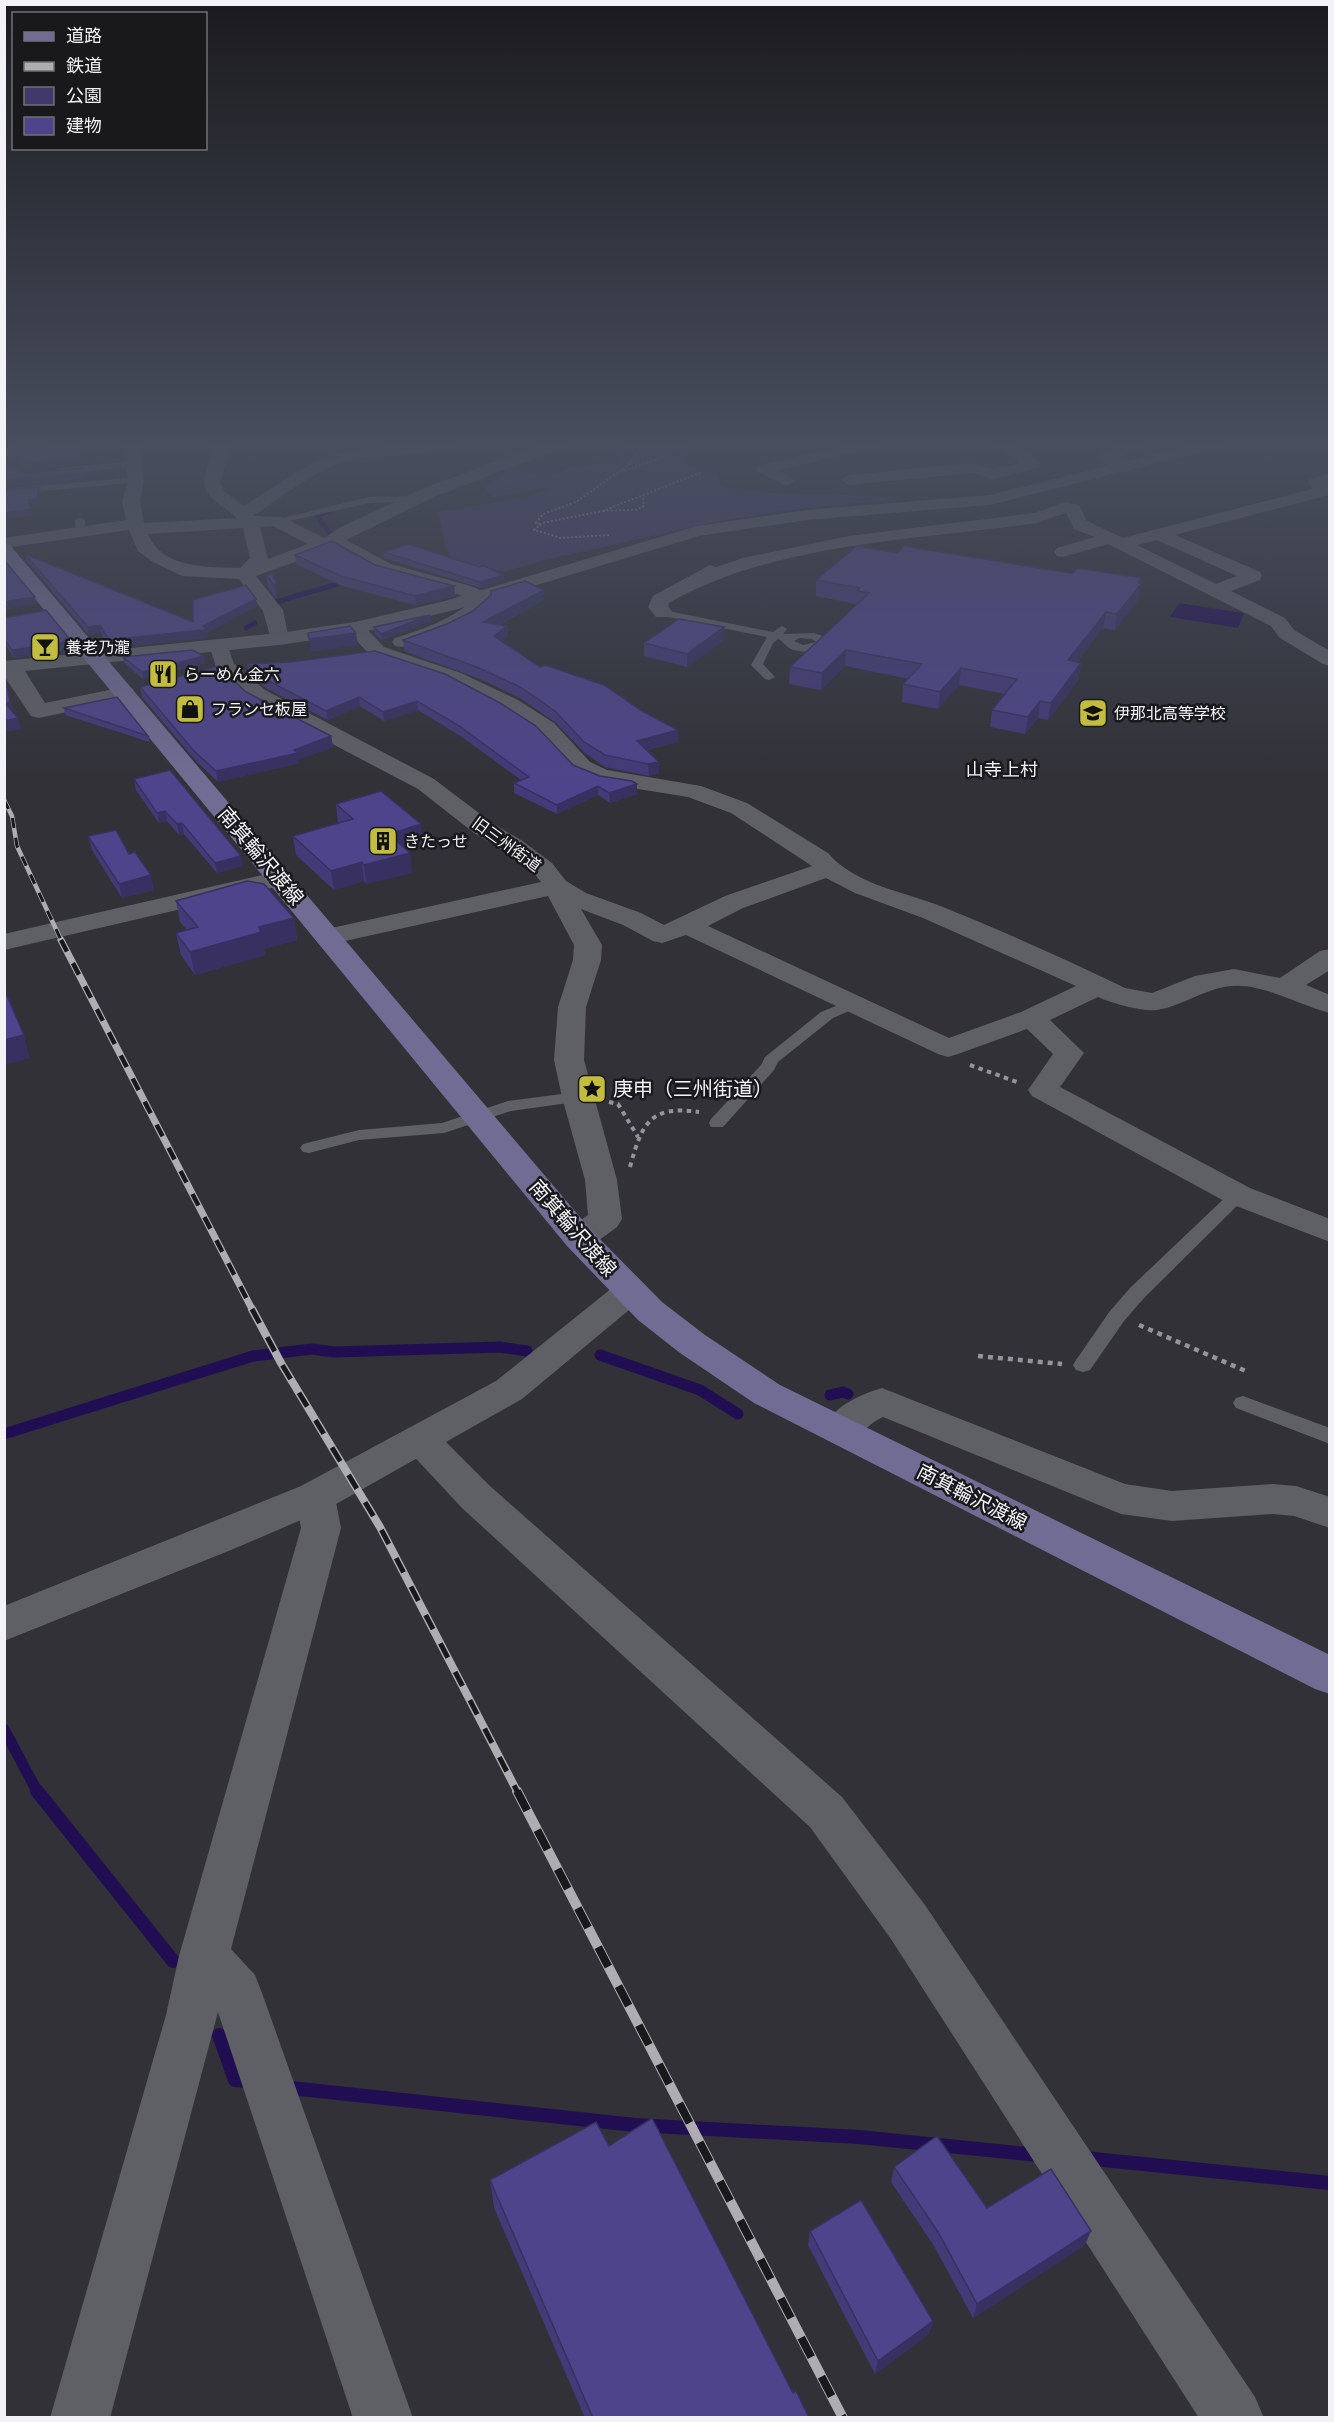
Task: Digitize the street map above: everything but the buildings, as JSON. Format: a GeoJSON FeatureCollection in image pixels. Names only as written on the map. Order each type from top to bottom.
{"type":"FeatureCollection","features":[{"type":"Feature","properties":{"kind":"main road","name":"南箕輪沢渡線"},"geometry":{"type":"LineString","coordinates":[[10,556],[95,657],[136,690],[327,937],[480,1116],[579,1238],[629,1292],[699,1348],[767,1394],[1329,1676]]}},
{"type":"Feature","properties":{"kind":"street"},"geometry":{"type":"LineString","coordinates":[[156,556],[189,572],[245,574],[293,556]]}},
{"type":"Feature","properties":{"kind":"street"},"geometry":{"type":"LineString","coordinates":[[245,574],[259,560],[258,556]]}},
{"type":"Feature","properties":{"kind":"street"},"geometry":{"type":"LineString","coordinates":[[360,556],[389,568],[467,591],[478,597],[480,604],[473,611],[419,637],[365,653]]}},
{"type":"Feature","properties":{"kind":"street"},"geometry":{"type":"LineString","coordinates":[[215,661],[279,639],[355,628],[420,614],[614,556]]}},
{"type":"Feature","properties":{"kind":"street"},"geometry":{"type":"LineString","coordinates":[[663,613],[658,607],[660,600],[739,556]]}},
{"type":"Feature","properties":{"kind":"street"},"geometry":{"type":"LineString","coordinates":[[691,582],[743,564],[776,556]]}},
{"type":"Feature","properties":{"kind":"street"},"geometry":{"type":"LineString","coordinates":[[1145,556],[1278,622],[1287,634],[1329,660]]}},
{"type":"Feature","properties":{"kind":"street"},"geometry":{"type":"LineString","coordinates":[[1207,556],[1253,576],[1214,591]]}},
{"type":"Feature","properties":{"kind":"street"},"geometry":{"type":"LineString","coordinates":[[245,574],[273,610],[279,639]]}},
{"type":"Feature","properties":{"kind":"street"},"geometry":{"type":"LineString","coordinates":[[28,614],[55,609]]}},
{"type":"Feature","properties":{"kind":"street"},"geometry":{"type":"LineString","coordinates":[[355,628],[365,653]]}},
{"type":"Feature","properties":{"kind":"street"},"geometry":{"type":"LineString","coordinates":[[365,653],[454,677],[510,705],[546,728],[582,767],[601,776],[693,791],[739,808],[819,858],[828,869],[864,888],[932,912],[1059,967],[1096,987],[1117,995],[1154,1002],[1205,982],[1234,977],[1285,987],[1329,1005]]}},
{"type":"Feature","properties":{"kind":"street"},"geometry":{"type":"LineString","coordinates":[[136,690],[39,711],[9,667],[95,657],[215,661],[255,665]]}},
{"type":"Feature","properties":{"kind":"street","name":"旧三州街道"},"geometry":{"type":"LineString","coordinates":[[215,661],[257,695],[426,784],[483,828],[512,845],[543,868],[557,886],[572,919],[588,945],[587,960],[572,1007],[569,1060],[577,1097],[601,1180],[605,1219],[579,1238]]}},
{"type":"Feature","properties":{"kind":"street"},"geometry":{"type":"LineString","coordinates":[[327,937],[557,886],[577,899],[632,919],[662,935],[687,927],[734,902],[828,869]]}},
{"type":"Feature","properties":{"kind":"street"},"geometry":{"type":"LineString","coordinates":[[4,942],[280,879]]}},
{"type":"Feature","properties":{"kind":"street"},"geometry":{"type":"LineString","coordinates":[[687,927],[953,1054],[1096,987]]}},
{"type":"Feature","properties":{"kind":"street"},"geometry":{"type":"LineString","coordinates":[[1285,987],[1329,957]]}},
{"type":"Feature","properties":{"kind":"street"},"geometry":{"type":"LineString","coordinates":[[1031,1018],[1069,1053],[1043,1090],[1238,1195],[1329,1231]]}},
{"type":"Feature","properties":{"kind":"street"},"geometry":{"type":"LineString","coordinates":[[4,1624],[217,1539],[315,1497],[509,1390],[629,1292]]}},
{"type":"Feature","properties":{"kind":"street"},"geometry":{"type":"LineString","coordinates":[[840,1430],[856,1413],[882,1402],[1121,1499],[1172,1506],[1273,1499],[1296,1501],[1329,1513]]}},
{"type":"Feature","properties":{"kind":"street"},"geometry":{"type":"LineString","coordinates":[[420,1439],[476,1497],[826,1812],[908,1922],[1234,2418]]}},
{"type":"Feature","properties":{"kind":"street"},"geometry":{"type":"LineString","coordinates":[[80,2418],[192,2014],[204,1956],[321,1528],[315,1497]]}},
{"type":"Feature","properties":{"kind":"street"},"geometry":{"type":"LineString","coordinates":[[204,1956],[237,1993],[383,2418]]}},
{"type":"Feature","properties":{"kind":"lane"},"geometry":{"type":"LineString","coordinates":[[663,613],[789,638]]}},
{"type":"Feature","properties":{"kind":"lane"},"geometry":{"type":"LineString","coordinates":[[769,677],[757,665],[761,654],[774,635],[786,626]]}},
{"type":"Feature","properties":{"kind":"lane"},"geometry":{"type":"LineString","coordinates":[[717,1123],[768,1067],[771,1060],[827,1015],[851,1005]]}},
{"type":"Feature","properties":{"kind":"lane"},"geometry":{"type":"LineString","coordinates":[[309,1148],[359,1135],[444,1128],[508,1106],[577,1097]]}},
{"type":"Feature","properties":{"kind":"lane"},"geometry":{"type":"LineString","coordinates":[[1083,1365],[1117,1316],[1137,1293],[1238,1195]]}},
{"type":"Feature","properties":{"kind":"lane"},"geometry":{"type":"LineString","coordinates":[[1243,1403],[1329,1436]]}},
{"type":"Feature","properties":{"kind":"path"},"geometry":{"type":"LineString","coordinates":[[953,1054],[1043,1090]]}},
{"type":"Feature","properties":{"kind":"path"},"geometry":{"type":"LineString","coordinates":[[618,1104],[638,1137]]}},
{"type":"Feature","properties":{"kind":"path"},"geometry":{"type":"LineString","coordinates":[[629,1168],[638,1137],[653,1117],[670,1110],[699,1112],[717,1123]]}},
{"type":"Feature","properties":{"kind":"path"},"geometry":{"type":"LineString","coordinates":[[1117,1316],[1248,1372]]}},
{"type":"Feature","properties":{"kind":"path"},"geometry":{"type":"LineString","coordinates":[[978,1356],[1083,1365]]}},
{"type":"Feature","properties":{"kind":"green space"},"geometry":{"type":"Polygon","coordinates":[[[450,556],[562,556],[507,571],[455,572],[450,556]]]}},
{"type":"Feature","properties":{"kind":"shaded area"},"geometry":{"type":"Polygon","coordinates":[[[1179,603],[1244,613],[1238,628],[1170,617],[1179,603]]]}},
{"type":"Feature","properties":{"kind":"waterway"},"geometry":{"type":"LineString","coordinates":[[276,602],[348,581]]}},
{"type":"Feature","properties":{"kind":"waterway"},"geometry":{"type":"LineString","coordinates":[[246,628],[255,623]]}},
{"type":"Feature","properties":{"kind":"waterway"},"geometry":{"type":"LineString","coordinates":[[4,1434],[253,1356],[312,1349],[334,1352],[500,1347],[527,1351]]}},
{"type":"Feature","properties":{"kind":"waterway"},"geometry":{"type":"LineString","coordinates":[[600,1355],[700,1390],[738,1414]]}},
{"type":"Feature","properties":{"kind":"waterway"},"geometry":{"type":"LineString","coordinates":[[830,1395],[843,1392],[848,1394]]}},
{"type":"Feature","properties":{"kind":"waterway"},"geometry":{"type":"LineString","coordinates":[[4,1729],[38,1793]]}},
{"type":"Feature","properties":{"kind":"waterway"},"geometry":{"type":"LineString","coordinates":[[37,1791],[173,1961]]}},
{"type":"Feature","properties":{"kind":"waterway"},"geometry":{"type":"LineString","coordinates":[[219,2035],[235,2080],[248,2081]]}},
{"type":"Feature","properties":{"kind":"waterway"},"geometry":{"type":"LineString","coordinates":[[291,2088],[635,2125],[859,2137],[1038,2155]]}},
{"type":"Feature","properties":{"kind":"waterway"},"geometry":{"type":"LineString","coordinates":[[1084,2158],[1330,2183]]}},
{"type":"Feature","properties":{"kind":"railway"},"geometry":{"type":"LineString","coordinates":[[4,800],[12,816],[17,846],[62,941]]}},
{"type":"Feature","properties":{"kind":"railway"},"geometry":{"type":"LineString","coordinates":[[62,941],[253,1311]]}},
{"type":"Feature","properties":{"kind":"railway"},"geometry":{"type":"LineString","coordinates":[[252,1309],[281,1363],[380,1527],[518,1793]]}},
{"type":"Feature","properties":{"kind":"railway"},"geometry":{"type":"LineString","coordinates":[[517,1791],[843,2418]]}},
{"type":"Feature","properties":{"kind":"place","name":"養老乃瀧"},"geometry":{"type":"Point","coordinates":[45,647]}},
{"type":"Feature","properties":{"kind":"place","name":"らーめん金六"},"geometry":{"type":"Point","coordinates":[163,674]}},
{"type":"Feature","properties":{"kind":"place","name":"フランセ板屋"},"geometry":{"type":"Point","coordinates":[190,709]}},
{"type":"Feature","properties":{"kind":"place","name":"伊那北高等学校"},"geometry":{"type":"Point","coordinates":[1093,713]}},
{"type":"Feature","properties":{"kind":"place","name":"きたっせ"},"geometry":{"type":"Point","coordinates":[383,841]}},
{"type":"Feature","properties":{"kind":"place","name":"庚申（三州街道）"},"geometry":{"type":"Point","coordinates":[592,1089]}},
{"type":"Feature","properties":{"kind":"district","name":"山寺上村"},"geometry":{"type":"Point","coordinates":[1002,770]}}]}
